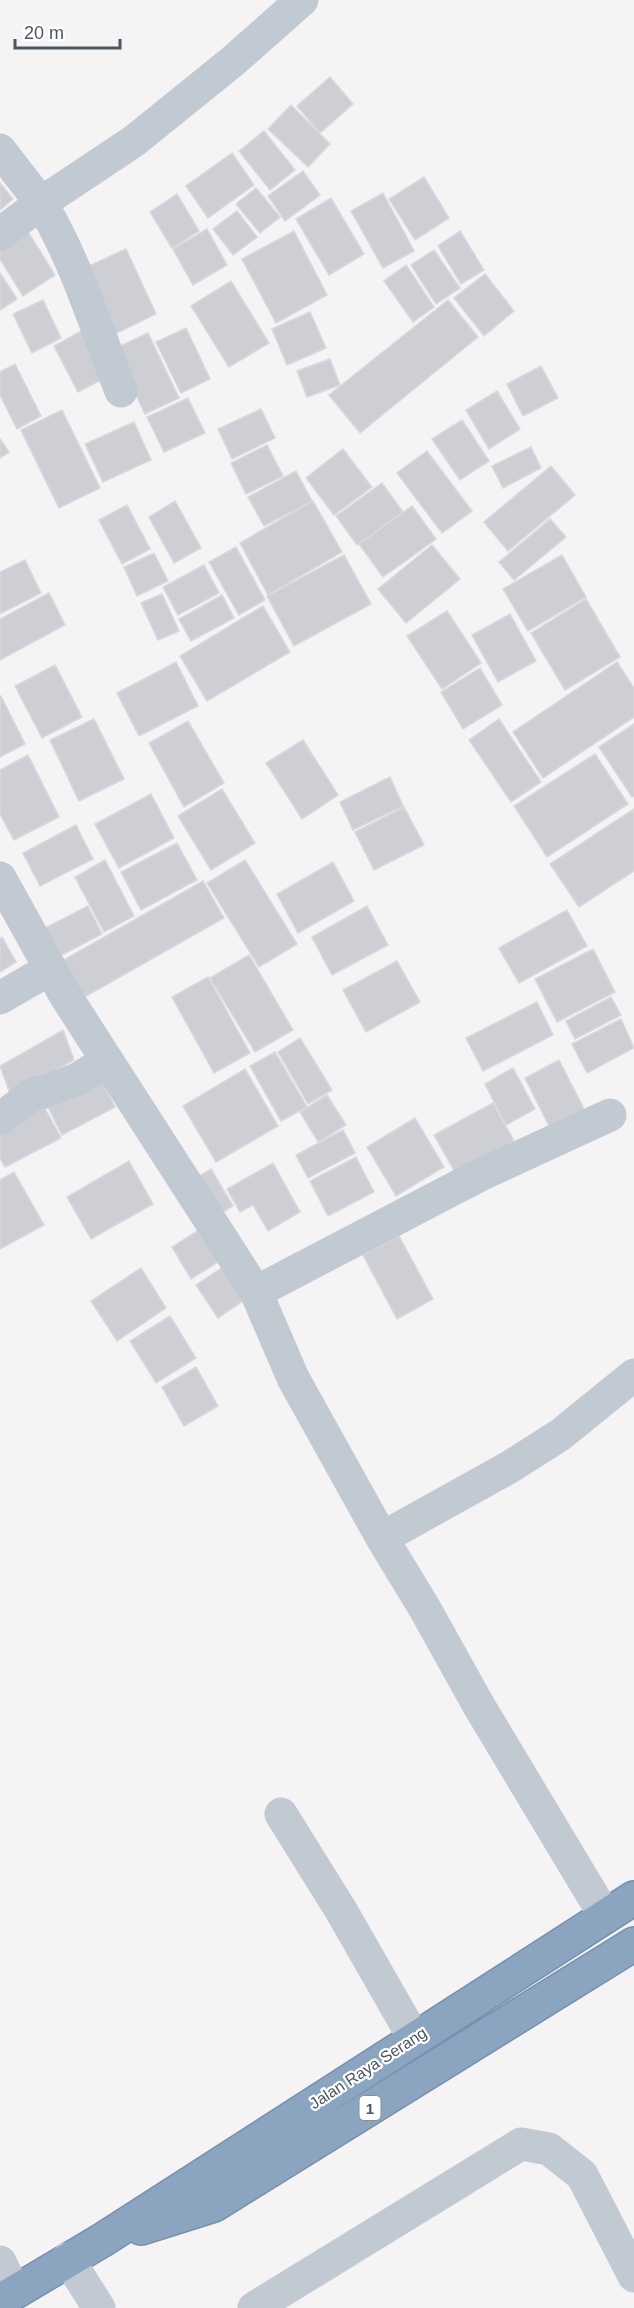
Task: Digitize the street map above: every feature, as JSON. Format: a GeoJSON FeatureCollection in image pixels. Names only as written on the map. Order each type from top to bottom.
{"type":"FeatureCollection","features":[{"type":"Feature","properties":{"kind":"highway","name":"Jalan Raya Serang"},"geometry":{"type":"LineString","coordinates":[[7,2296],[104,2239],[634,1898]]}},
{"type":"Feature","properties":{"kind":"highway","name":"Jalan Raya Serang"},"geometry":{"type":"LineString","coordinates":[[104,2239],[214,2205],[634,1944]]}},
{"type":"Feature","properties":{"kind":"street"},"geometry":{"type":"LineString","coordinates":[[0,234],[134,141],[233,61],[302,0]]}},
{"type":"Feature","properties":{"kind":"street"},"geometry":{"type":"LineString","coordinates":[[0,150],[42,203],[54,224],[121,391]]}},
{"type":"Feature","properties":{"kind":"street"},"geometry":{"type":"LineString","coordinates":[[0,878],[50,969],[106,1061],[256,1292],[293,1378],[382,1538],[479,1706],[605,1916]]}},
{"type":"Feature","properties":{"kind":"street"},"geometry":{"type":"LineString","coordinates":[[0,998],[50,969]]}},
{"type":"Feature","properties":{"kind":"street"},"geometry":{"type":"LineString","coordinates":[[0,1119],[34,1094],[41,1094],[78,1078],[106,1061]]}},
{"type":"Feature","properties":{"kind":"street"},"geometry":{"type":"LineString","coordinates":[[256,1292],[480,1175],[610,1115]]}},
{"type":"Feature","properties":{"kind":"street"},"geometry":{"type":"LineString","coordinates":[[382,1538],[508,1468],[560,1435],[634,1375]]}},
{"type":"Feature","properties":{"kind":"street"},"geometry":{"type":"LineString","coordinates":[[281,1814],[342,1912],[414,2038]]}},
{"type":"Feature","properties":{"kind":"street"},"geometry":{"type":"LineString","coordinates":[[254,2308],[520,2144],[549,2149],[582,2175],[634,2276]]}},
{"type":"Feature","properties":{"kind":"street"},"geometry":{"type":"LineString","coordinates":[[68,2259],[99,2308]]}},
{"type":"Feature","properties":{"kind":"street"},"geometry":{"type":"LineString","coordinates":[[0,2262],[7,2296]]}},
{"type":"Feature","properties":{"kind":"building"},"geometry":{"type":"Polygon","coordinates":[[[330,77],[353,104],[320,133],[297,106],[330,77]]]}},
{"type":"Feature","properties":{"kind":"building"},"geometry":{"type":"Polygon","coordinates":[[[291,105],[330,144],[308,167],[268,129],[291,105]]]}},
{"type":"Feature","properties":{"kind":"building"},"geometry":{"type":"Polygon","coordinates":[[[264,131],[295,170],[270,190],[239,151],[264,131]]]}},
{"type":"Feature","properties":{"kind":"building"},"geometry":{"type":"Polygon","coordinates":[[[232,153],[254,185],[208,218],[186,186],[232,153]]]}},
{"type":"Feature","properties":{"kind":"building"},"geometry":{"type":"Polygon","coordinates":[[[303,171],[320,195],[285,221],[268,196],[303,171]]]}},
{"type":"Feature","properties":{"kind":"building"},"geometry":{"type":"Polygon","coordinates":[[[424,177],[449,218],[415,240],[389,199],[424,177]]]}},
{"type":"Feature","properties":{"kind":"building"},"geometry":{"type":"Polygon","coordinates":[[[0,183],[13,199],[0,210],[0,183]]]}},
{"type":"Feature","properties":{"kind":"building"},"geometry":{"type":"Polygon","coordinates":[[[256,188],[280,217],[260,233],[236,204],[256,188]]]}},
{"type":"Feature","properties":{"kind":"building"},"geometry":{"type":"Polygon","coordinates":[[[383,193],[414,251],[383,268],[351,211],[383,193]]]}},
{"type":"Feature","properties":{"kind":"building"},"geometry":{"type":"Polygon","coordinates":[[[177,194],[199,231],[172,248],[150,212],[177,194]]]}},
{"type":"Feature","properties":{"kind":"building"},"geometry":{"type":"Polygon","coordinates":[[[331,198],[364,254],[329,275],[296,219],[331,198]]]}},
{"type":"Feature","properties":{"kind":"building"},"geometry":{"type":"Polygon","coordinates":[[[237,211],[257,237],[233,255],[213,229],[237,211]]]}},
{"type":"Feature","properties":{"kind":"building"},"geometry":{"type":"Polygon","coordinates":[[[25,227],[55,275],[23,296],[0,259],[0,243],[25,227]]]}},
{"type":"Feature","properties":{"kind":"building"},"geometry":{"type":"Polygon","coordinates":[[[207,229],[227,265],[193,285],[173,249],[207,229]]]}},
{"type":"Feature","properties":{"kind":"building"},"geometry":{"type":"Polygon","coordinates":[[[294,231],[327,295],[276,323],[242,259],[294,231]]]}},
{"type":"Feature","properties":{"kind":"building"},"geometry":{"type":"Polygon","coordinates":[[[460,231],[484,270],[461,284],[438,246],[460,231]]]}},
{"type":"Feature","properties":{"kind":"building"},"geometry":{"type":"Polygon","coordinates":[[[126,249],[156,314],[111,336],[80,270],[126,249]]]}},
{"type":"Feature","properties":{"kind":"building"},"geometry":{"type":"Polygon","coordinates":[[[434,250],[460,288],[436,304],[411,265],[434,250]]]}},
{"type":"Feature","properties":{"kind":"building"},"geometry":{"type":"Polygon","coordinates":[[[406,265],[434,307],[413,322],[384,281],[406,265]]]}},
{"type":"Feature","properties":{"kind":"building"},"geometry":{"type":"Polygon","coordinates":[[[0,273],[17,299],[0,310],[0,273]]]}},
{"type":"Feature","properties":{"kind":"building"},"geometry":{"type":"Polygon","coordinates":[[[485,274],[514,311],[484,336],[454,298],[485,274]]]}},
{"type":"Feature","properties":{"kind":"building"},"geometry":{"type":"Polygon","coordinates":[[[231,281],[269,343],[229,367],[191,306],[231,281]]]}},
{"type":"Feature","properties":{"kind":"building"},"geometry":{"type":"Polygon","coordinates":[[[43,300],[61,338],[32,353],[13,314],[43,300]]]}},
{"type":"Feature","properties":{"kind":"building"},"geometry":{"type":"Polygon","coordinates":[[[448,300],[478,337],[360,433],[329,395],[448,300]]]}},
{"type":"Feature","properties":{"kind":"building"},"geometry":{"type":"Polygon","coordinates":[[[310,312],[326,348],[287,365],[272,329],[310,312]]]}},
{"type":"Feature","properties":{"kind":"building"},"geometry":{"type":"Polygon","coordinates":[[[186,328],[210,379],[181,393],[156,342],[186,328]]]}},
{"type":"Feature","properties":{"kind":"building"},"geometry":{"type":"Polygon","coordinates":[[[85,329],[109,376],[78,392],[54,346],[85,329]]]}},
{"type":"Feature","properties":{"kind":"building"},"geometry":{"type":"Polygon","coordinates":[[[148,333],[179,398],[145,414],[114,349],[148,333]]]}},
{"type":"Feature","properties":{"kind":"building"},"geometry":{"type":"Polygon","coordinates":[[[330,359],[340,385],[307,397],[297,371],[330,359]]]}},
{"type":"Feature","properties":{"kind":"building"},"geometry":{"type":"Polygon","coordinates":[[[15,364],[41,416],[17,429],[0,395],[0,372],[15,364]]]}},
{"type":"Feature","properties":{"kind":"building"},"geometry":{"type":"Polygon","coordinates":[[[541,366],[558,398],[523,416],[507,384],[541,366]]]}},
{"type":"Feature","properties":{"kind":"building"},"geometry":{"type":"Polygon","coordinates":[[[497,391],[520,429],[489,449],[466,410],[497,391]]]}},
{"type":"Feature","properties":{"kind":"building"},"geometry":{"type":"Polygon","coordinates":[[[188,398],[205,433],[164,452],[147,417],[188,398]]]}},
{"type":"Feature","properties":{"kind":"building"},"geometry":{"type":"Polygon","coordinates":[[[261,409],[275,438],[232,459],[218,429],[261,409]]]}},
{"type":"Feature","properties":{"kind":"building"},"geometry":{"type":"Polygon","coordinates":[[[62,410],[100,488],[59,508],[21,430],[62,410]]]}},
{"type":"Feature","properties":{"kind":"building"},"geometry":{"type":"Polygon","coordinates":[[[462,420],[489,461],[460,480],[432,439],[462,420]]]}},
{"type":"Feature","properties":{"kind":"building"},"geometry":{"type":"Polygon","coordinates":[[[134,422],[151,460],[103,482],[85,444],[134,422]]]}},
{"type":"Feature","properties":{"kind":"building"},"geometry":{"type":"Polygon","coordinates":[[[0,439],[9,452],[0,458],[0,439]]]}},
{"type":"Feature","properties":{"kind":"building"},"geometry":{"type":"Polygon","coordinates":[[[267,445],[283,476],[246,494],[231,463],[267,445]]]}},
{"type":"Feature","properties":{"kind":"building"},"geometry":{"type":"Polygon","coordinates":[[[531,447],[541,468],[503,488],[492,466],[531,447]]]}},
{"type":"Feature","properties":{"kind":"building"},"geometry":{"type":"Polygon","coordinates":[[[343,449],[372,487],[334,515],[306,478],[343,449]]]}},
{"type":"Feature","properties":{"kind":"building"},"geometry":{"type":"Polygon","coordinates":[[[427,451],[472,511],[442,533],[397,473],[427,451]]]}},
{"type":"Feature","properties":{"kind":"building"},"geometry":{"type":"Polygon","coordinates":[[[551,466],[575,495],[508,551],[484,522],[551,466]]]}},
{"type":"Feature","properties":{"kind":"building"},"geometry":{"type":"Polygon","coordinates":[[[296,471],[312,501],[264,526],[248,497],[296,471]]]}},
{"type":"Feature","properties":{"kind":"building"},"geometry":{"type":"Polygon","coordinates":[[[382,483],[403,512],[357,545],[336,516],[382,483]]]}},
{"type":"Feature","properties":{"kind":"building"},"geometry":{"type":"Polygon","coordinates":[[[175,501],[201,548],[174,563],[149,517],[175,501]]]}},
{"type":"Feature","properties":{"kind":"building"},"geometry":{"type":"Polygon","coordinates":[[[313,501],[342,552],[268,595],[240,543],[313,501]]]}},
{"type":"Feature","properties":{"kind":"building"},"geometry":{"type":"Polygon","coordinates":[[[127,505],[150,549],[122,564],[99,520],[127,505]]]}},
{"type":"Feature","properties":{"kind":"building"},"geometry":{"type":"Polygon","coordinates":[[[412,506],[436,539],[383,577],[359,544],[412,506]]]}},
{"type":"Feature","properties":{"kind":"building"},"geometry":{"type":"Polygon","coordinates":[[[550,519],[566,537],[514,580],[499,562],[550,519]]]}},
{"type":"Feature","properties":{"kind":"building"},"geometry":{"type":"Polygon","coordinates":[[[432,545],[460,579],[406,623],[378,589],[432,545]]]}},
{"type":"Feature","properties":{"kind":"building"},"geometry":{"type":"Polygon","coordinates":[[[236,547],[265,600],[239,615],[209,562],[236,547]]]}},
{"type":"Feature","properties":{"kind":"building"},"geometry":{"type":"Polygon","coordinates":[[[154,553],[168,581],[137,596],[124,567],[154,553]]]}},
{"type":"Feature","properties":{"kind":"building"},"geometry":{"type":"Polygon","coordinates":[[[344,555],[371,604],[294,646],[267,596],[344,555]]]}},
{"type":"Feature","properties":{"kind":"building"},"geometry":{"type":"Polygon","coordinates":[[[562,555],[586,597],[528,631],[503,589],[562,555]]]}},
{"type":"Feature","properties":{"kind":"building"},"geometry":{"type":"Polygon","coordinates":[[[25,560],[41,593],[0,614],[0,572],[25,560]]]}},
{"type":"Feature","properties":{"kind":"building"},"geometry":{"type":"Polygon","coordinates":[[[204,565],[219,593],[178,615],[163,587],[204,565]]]}},
{"type":"Feature","properties":{"kind":"building"},"geometry":{"type":"Polygon","coordinates":[[[49,593],[65,625],[0,660],[0,619],[49,593]]]}},
{"type":"Feature","properties":{"kind":"building"},"geometry":{"type":"Polygon","coordinates":[[[162,594],[179,631],[158,640],[141,603],[162,594]]]}},
{"type":"Feature","properties":{"kind":"building"},"geometry":{"type":"Polygon","coordinates":[[[222,595],[234,618],[191,641],[179,619],[222,595]]]}},
{"type":"Feature","properties":{"kind":"building"},"geometry":{"type":"Polygon","coordinates":[[[586,599],[620,657],[565,690],[531,633],[586,599]]]}},
{"type":"Feature","properties":{"kind":"building"},"geometry":{"type":"Polygon","coordinates":[[[263,606],[290,652],[207,701],[180,656],[263,606]]]}},
{"type":"Feature","properties":{"kind":"building"},"geometry":{"type":"Polygon","coordinates":[[[447,611],[481,663],[442,689],[407,636],[447,611]]]}},
{"type":"Feature","properties":{"kind":"building"},"geometry":{"type":"Polygon","coordinates":[[[510,614],[536,661],[498,682],[472,635],[510,614]]]}},
{"type":"Feature","properties":{"kind":"building"},"geometry":{"type":"Polygon","coordinates":[[[176,662],[198,706],[139,736],[117,693],[176,662]]]}},
{"type":"Feature","properties":{"kind":"building"},"geometry":{"type":"Polygon","coordinates":[[[617,662],[634,688],[634,717],[543,778],[513,732],[617,662]]]}},
{"type":"Feature","properties":{"kind":"building"},"geometry":{"type":"Polygon","coordinates":[[[55,665],[82,717],[42,738],[15,686],[55,665]]]}},
{"type":"Feature","properties":{"kind":"building"},"geometry":{"type":"Polygon","coordinates":[[[480,668],[502,705],[463,729],[441,692],[480,668]]]}},
{"type":"Feature","properties":{"kind":"building"},"geometry":{"type":"Polygon","coordinates":[[[0,697],[25,744],[0,757],[0,697]]]}},
{"type":"Feature","properties":{"kind":"building"},"geometry":{"type":"Polygon","coordinates":[[[94,719],[124,779],[79,801],[50,740],[94,719]]]}},
{"type":"Feature","properties":{"kind":"building"},"geometry":{"type":"Polygon","coordinates":[[[499,719],[541,782],[511,802],[469,740],[499,719]]]}},
{"type":"Feature","properties":{"kind":"building"},"geometry":{"type":"Polygon","coordinates":[[[188,721],[224,783],[184,807],[149,743],[188,721]]]}},
{"type":"Feature","properties":{"kind":"building"},"geometry":{"type":"Polygon","coordinates":[[[634,724],[634,796],[632,797],[599,747],[634,724]]]}},
{"type":"Feature","properties":{"kind":"building"},"geometry":{"type":"Polygon","coordinates":[[[303,740],[338,795],[302,819],[266,763],[303,740]]]}},
{"type":"Feature","properties":{"kind":"building"},"geometry":{"type":"Polygon","coordinates":[[[595,754],[628,804],[547,857],[514,806],[595,754]]]}},
{"type":"Feature","properties":{"kind":"building"},"geometry":{"type":"Polygon","coordinates":[[[28,755],[59,817],[14,840],[0,814],[0,770],[28,755]]]}},
{"type":"Feature","properties":{"kind":"building"},"geometry":{"type":"Polygon","coordinates":[[[390,777],[403,806],[353,830],[340,802],[390,777]]]}},
{"type":"Feature","properties":{"kind":"building"},"geometry":{"type":"Polygon","coordinates":[[[222,789],[255,843],[211,870],[178,816],[222,789]]]}},
{"type":"Feature","properties":{"kind":"building"},"geometry":{"type":"Polygon","coordinates":[[[151,794],[174,838],[119,868],[95,824],[151,794]]]}},
{"type":"Feature","properties":{"kind":"building"},"geometry":{"type":"Polygon","coordinates":[[[404,807],[424,845],[374,870],[355,832],[404,807]]]}},
{"type":"Feature","properties":{"kind":"building"},"geometry":{"type":"Polygon","coordinates":[[[634,809],[634,871],[579,907],[550,864],[634,809]]]}},
{"type":"Feature","properties":{"kind":"building"},"geometry":{"type":"Polygon","coordinates":[[[76,825],[93,859],[40,886],[23,853],[76,825]]]}},
{"type":"Feature","properties":{"kind":"building"},"geometry":{"type":"Polygon","coordinates":[[[177,843],[197,880],[141,910],[121,872],[177,843]]]}},
{"type":"Feature","properties":{"kind":"building"},"geometry":{"type":"Polygon","coordinates":[[[105,860],[134,916],[104,932],[75,877],[105,860]]]}},
{"type":"Feature","properties":{"kind":"building"},"geometry":{"type":"Polygon","coordinates":[[[245,860],[297,944],[259,967],[207,883],[245,860]]]}},
{"type":"Feature","properties":{"kind":"building"},"geometry":{"type":"Polygon","coordinates":[[[333,862],[354,901],[298,933],[277,894],[333,862]]]}},
{"type":"Feature","properties":{"kind":"building"},"geometry":{"type":"Polygon","coordinates":[[[203,881],[224,918],[81,999],[60,962],[203,881]]]}},
{"type":"Feature","properties":{"kind":"building"},"geometry":{"type":"Polygon","coordinates":[[[88,906],[102,934],[60,956],[45,928],[88,906]]]}},
{"type":"Feature","properties":{"kind":"building"},"geometry":{"type":"Polygon","coordinates":[[[367,906],[388,945],[332,975],[312,937],[367,906]]]}},
{"type":"Feature","properties":{"kind":"building"},"geometry":{"type":"Polygon","coordinates":[[[567,910],[587,946],[519,983],[499,948],[567,910]]]}},
{"type":"Feature","properties":{"kind":"building"},"geometry":{"type":"Polygon","coordinates":[[[2,937],[16,962],[0,972],[0,939],[2,937]]]}},
{"type":"Feature","properties":{"kind":"building"},"geometry":{"type":"Polygon","coordinates":[[[593,949],[615,992],[557,1022],[535,979],[593,949]]]}},
{"type":"Feature","properties":{"kind":"building"},"geometry":{"type":"Polygon","coordinates":[[[249,955],[293,1030],[255,1052],[210,978],[249,955]]]}},
{"type":"Feature","properties":{"kind":"building"},"geometry":{"type":"Polygon","coordinates":[[[397,961],[420,1002],[366,1032],[343,990],[397,961]]]}},
{"type":"Feature","properties":{"kind":"building"},"geometry":{"type":"Polygon","coordinates":[[[208,977],[250,1053],[214,1073],[172,997],[208,977]]]}},
{"type":"Feature","properties":{"kind":"building"},"geometry":{"type":"Polygon","coordinates":[[[611,997],[621,1015],[575,1039],[566,1021],[611,997]]]}},
{"type":"Feature","properties":{"kind":"building"},"geometry":{"type":"Polygon","coordinates":[[[537,1002],[553,1035],[483,1071],[466,1038],[537,1002]]]}},
{"type":"Feature","properties":{"kind":"building"},"geometry":{"type":"Polygon","coordinates":[[[621,1019],[634,1048],[587,1073],[572,1044],[621,1019]]]}},
{"type":"Feature","properties":{"kind":"building"},"geometry":{"type":"Polygon","coordinates":[[[63,1030],[74,1060],[11,1096],[0,1066],[63,1030]]]}},
{"type":"Feature","properties":{"kind":"building"},"geometry":{"type":"Polygon","coordinates":[[[300,1038],[332,1090],[308,1104],[278,1052],[300,1038]]]}},
{"type":"Feature","properties":{"kind":"building"},"geometry":{"type":"Polygon","coordinates":[[[275,1052],[307,1107],[281,1121],[250,1066],[275,1052]]]}},
{"type":"Feature","properties":{"kind":"building"},"geometry":{"type":"Polygon","coordinates":[[[559,1060],[586,1113],[551,1130],[525,1078],[559,1060]]]}},
{"type":"Feature","properties":{"kind":"building"},"geometry":{"type":"Polygon","coordinates":[[[513,1068],[535,1109],[506,1125],[485,1084],[513,1068]]]}},
{"type":"Feature","properties":{"kind":"building"},"geometry":{"type":"Polygon","coordinates":[[[245,1069],[278,1126],[216,1162],[183,1106],[245,1069]]]}},
{"type":"Feature","properties":{"kind":"building"},"geometry":{"type":"Polygon","coordinates":[[[98,1074],[115,1107],[62,1135],[45,1101],[98,1074]]]}},
{"type":"Feature","properties":{"kind":"building"},"geometry":{"type":"Polygon","coordinates":[[[327,1095],[346,1125],[318,1142],[300,1112],[327,1095]]]}},
{"type":"Feature","properties":{"kind":"building"},"geometry":{"type":"Polygon","coordinates":[[[42,1103],[61,1138],[5,1167],[0,1158],[0,1125],[42,1103]]]}},
{"type":"Feature","properties":{"kind":"building"},"geometry":{"type":"Polygon","coordinates":[[[493,1103],[514,1141],[456,1174],[434,1135],[493,1103]]]}},
{"type":"Feature","properties":{"kind":"building"},"geometry":{"type":"Polygon","coordinates":[[[415,1118],[444,1167],[396,1196],[367,1147],[415,1118]]]}},
{"type":"Feature","properties":{"kind":"building"},"geometry":{"type":"Polygon","coordinates":[[[343,1130],[355,1153],[308,1178],[296,1155],[343,1130]]]}},
{"type":"Feature","properties":{"kind":"building"},"geometry":{"type":"Polygon","coordinates":[[[356,1157],[374,1192],[328,1216],[310,1181],[356,1157]]]}},
{"type":"Feature","properties":{"kind":"building"},"geometry":{"type":"Polygon","coordinates":[[[129,1161],[153,1204],[91,1239],[67,1197],[129,1161]]]}},
{"type":"Feature","properties":{"kind":"building"},"geometry":{"type":"Polygon","coordinates":[[[273,1163],[300,1212],[268,1231],[253,1205],[240,1212],[227,1189],[273,1163]]]}},
{"type":"Feature","properties":{"kind":"building"},"geometry":{"type":"Polygon","coordinates":[[[211,1169],[233,1206],[213,1218],[191,1181],[211,1169]]]}},
{"type":"Feature","properties":{"kind":"building"},"geometry":{"type":"Polygon","coordinates":[[[14,1172],[44,1225],[0,1249],[0,1180],[14,1172]]]}},
{"type":"Feature","properties":{"kind":"building"},"geometry":{"type":"Polygon","coordinates":[[[199,1230],[218,1262],[191,1279],[172,1247],[199,1230]]]}},
{"type":"Feature","properties":{"kind":"building"},"geometry":{"type":"Polygon","coordinates":[[[399,1236],[433,1299],[397,1319],[363,1255],[399,1236]]]}},
{"type":"Feature","properties":{"kind":"building"},"geometry":{"type":"Polygon","coordinates":[[[223,1267],[244,1300],[218,1318],[196,1285],[223,1267]]]}},
{"type":"Feature","properties":{"kind":"building"},"geometry":{"type":"Polygon","coordinates":[[[141,1268],[166,1308],[117,1341],[91,1301],[141,1268]]]}},
{"type":"Feature","properties":{"kind":"building"},"geometry":{"type":"Polygon","coordinates":[[[170,1316],[196,1358],[156,1383],[130,1341],[170,1316]]]}},
{"type":"Feature","properties":{"kind":"building"},"geometry":{"type":"Polygon","coordinates":[[[196,1367],[218,1406],[184,1426],[162,1387],[196,1367]]]}}]}
